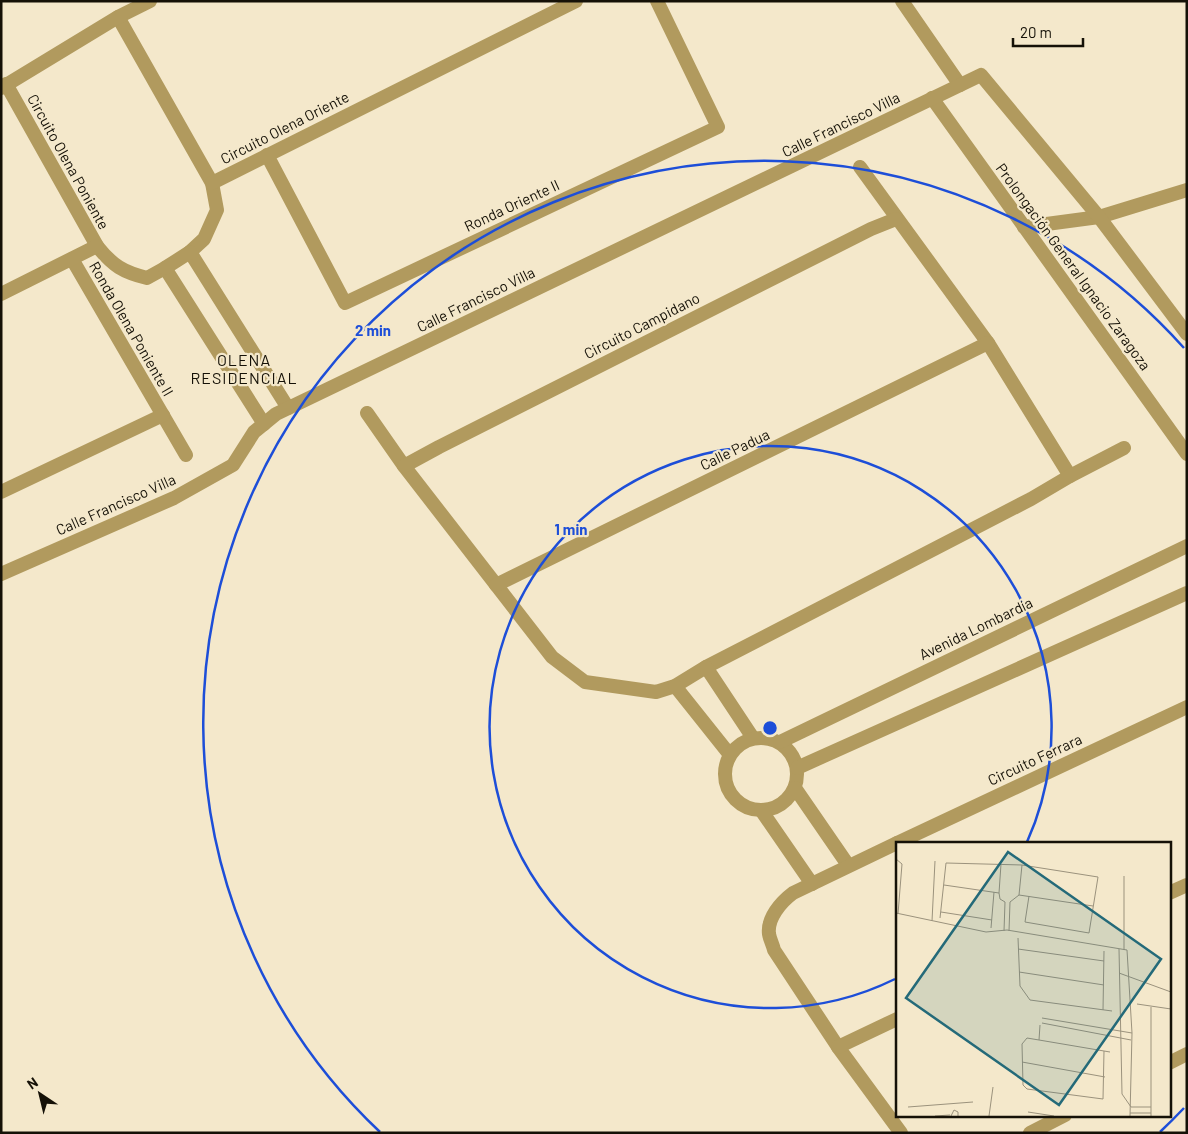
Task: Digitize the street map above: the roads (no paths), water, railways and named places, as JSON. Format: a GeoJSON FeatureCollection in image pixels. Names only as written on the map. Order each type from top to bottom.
{"type":"FeatureCollection","features":[{"type":"Feature","properties":{"kind":"street"},"geometry":{"type":"LineString","coordinates":[[4,86],[118,17],[150,1]]}},
{"type":"Feature","properties":{"kind":"street","name":"Circuito Olena Oriente"},"geometry":{"type":"LineString","coordinates":[[118,17],[212,183],[576,1]]}},
{"type":"Feature","properties":{"kind":"street","name":"Ronda Oriente II"},"geometry":{"type":"LineString","coordinates":[[267,155],[345,303],[718,127],[657,1]]}},
{"type":"Feature","properties":{"kind":"street"},"geometry":{"type":"LineString","coordinates":[[902,1],[960,85]]}},
{"type":"Feature","properties":{"kind":"street","name":"Calle Francisco Villa"},"geometry":{"type":"LineString","coordinates":[[1,574],[174,498],[233,465],[254,432],[276,414],[981,75],[1099,217]]}},
{"type":"Feature","properties":{"kind":"street","name":"Circuito Olena Poniente"},"geometry":{"type":"LineString","coordinates":[[1,294],[96,246],[4,86]]}},
{"type":"Feature","properties":{"kind":"street","name":"Prolongación General Ignacio Zaragoza"},"geometry":{"type":"LineString","coordinates":[[932,98],[1187,454]]}},
{"type":"Feature","properties":{"kind":"street"},"geometry":{"type":"LineString","coordinates":[[860,168],[988,344],[1070,476]]}},
{"type":"Feature","properties":{"kind":"street"},"geometry":{"type":"LineString","coordinates":[[96,246],[106,258],[125,272],[147,278],[190,252],[204,238],[217,210],[212,183]]}},
{"type":"Feature","properties":{"kind":"street"},"geometry":{"type":"LineString","coordinates":[[1024,227],[1099,217],[1187,190]]}},
{"type":"Feature","properties":{"kind":"street"},"geometry":{"type":"LineString","coordinates":[[1099,217],[1187,334]]}},
{"type":"Feature","properties":{"kind":"street","name":"Circuito Campidano"},"geometry":{"type":"LineString","coordinates":[[404,466],[862,233],[896,219]]}},
{"type":"Feature","properties":{"kind":"street"},"geometry":{"type":"LineString","coordinates":[[190,252],[288,408]]}},
{"type":"Feature","properties":{"kind":"street","name":"Ronda Olena Poniente II"},"geometry":{"type":"LineString","coordinates":[[72,259],[186,455]]}},
{"type":"Feature","properties":{"kind":"street"},"geometry":{"type":"LineString","coordinates":[[165,268],[264,424]]}},
{"type":"Feature","properties":{"kind":"street","name":"Calle Padua"},"geometry":{"type":"LineString","coordinates":[[496,585],[988,344]]}},
{"type":"Feature","properties":{"kind":"street"},"geometry":{"type":"LineString","coordinates":[[367,413],[404,466],[552,657],[585,682],[656,692],[675,686],[706,667],[1031,499],[1124,448]]}},
{"type":"Feature","properties":{"kind":"street","name":"Ronda Olena Poniente II"},"geometry":{"type":"LineString","coordinates":[[1,492],[162,415]]}},
{"type":"Feature","properties":{"kind":"street","name":"Avenida Lombardía"},"geometry":{"type":"LineString","coordinates":[[780,742],[1187,546]]}},
{"type":"Feature","properties":{"kind":"street"},"geometry":{"type":"LineString","coordinates":[[797,768],[1187,593]]}},
{"type":"Feature","properties":{"kind":"street"},"geometry":{"type":"LineString","coordinates":[[706,667],[752,738]]}},
{"type":"Feature","properties":{"kind":"street"},"geometry":{"type":"LineString","coordinates":[[675,686],[730,755]]}},
{"type":"Feature","properties":{"kind":"street","name":"Circuito Ferrara"},"geometry":{"type":"LineString","coordinates":[[899,842],[1187,707]]}},
{"type":"Feature","properties":{"kind":"street"},"geometry":{"type":"LineString","coordinates":[[766,737],[780,742],[791,753],[797,768],[798,778],[795,788],[785,801],[778,806],[761,810],[740,804],[727,787],[726,765],[730,755],[740,744],[752,738],[766,737]]}},
{"type":"Feature","properties":{"kind":"street"},"geometry":{"type":"LineString","coordinates":[[795,788],[848,866]]}},
{"type":"Feature","properties":{"kind":"street"},"geometry":{"type":"LineString","coordinates":[[761,810],[812,884]]}},
{"type":"Feature","properties":{"kind":"street","name":"Circuito Ferrara"},"geometry":{"type":"LineString","coordinates":[[896,843],[793,893],[780,903],[772,919],[769,933],[774,950],[838,1047],[901,1133]]}},
{"type":"Feature","properties":{"kind":"street"},"geometry":{"type":"LineString","coordinates":[[1170,893],[1187,885]]}},
{"type":"Feature","properties":{"kind":"street"},"geometry":{"type":"LineString","coordinates":[[838,1047],[896,1019]]}},
{"type":"Feature","properties":{"kind":"street"},"geometry":{"type":"LineString","coordinates":[[1170,1062],[1187,1054]]}},
{"type":"Feature","properties":{"kind":"street"},"geometry":{"type":"LineString","coordinates":[[1030,1133],[1063,1116]]}},
{"type":"Feature","properties":{"kind":"district","name":"OLENA RESIDENCIAL"},"geometry":{"type":"Point","coordinates":[244,369]}}]}
